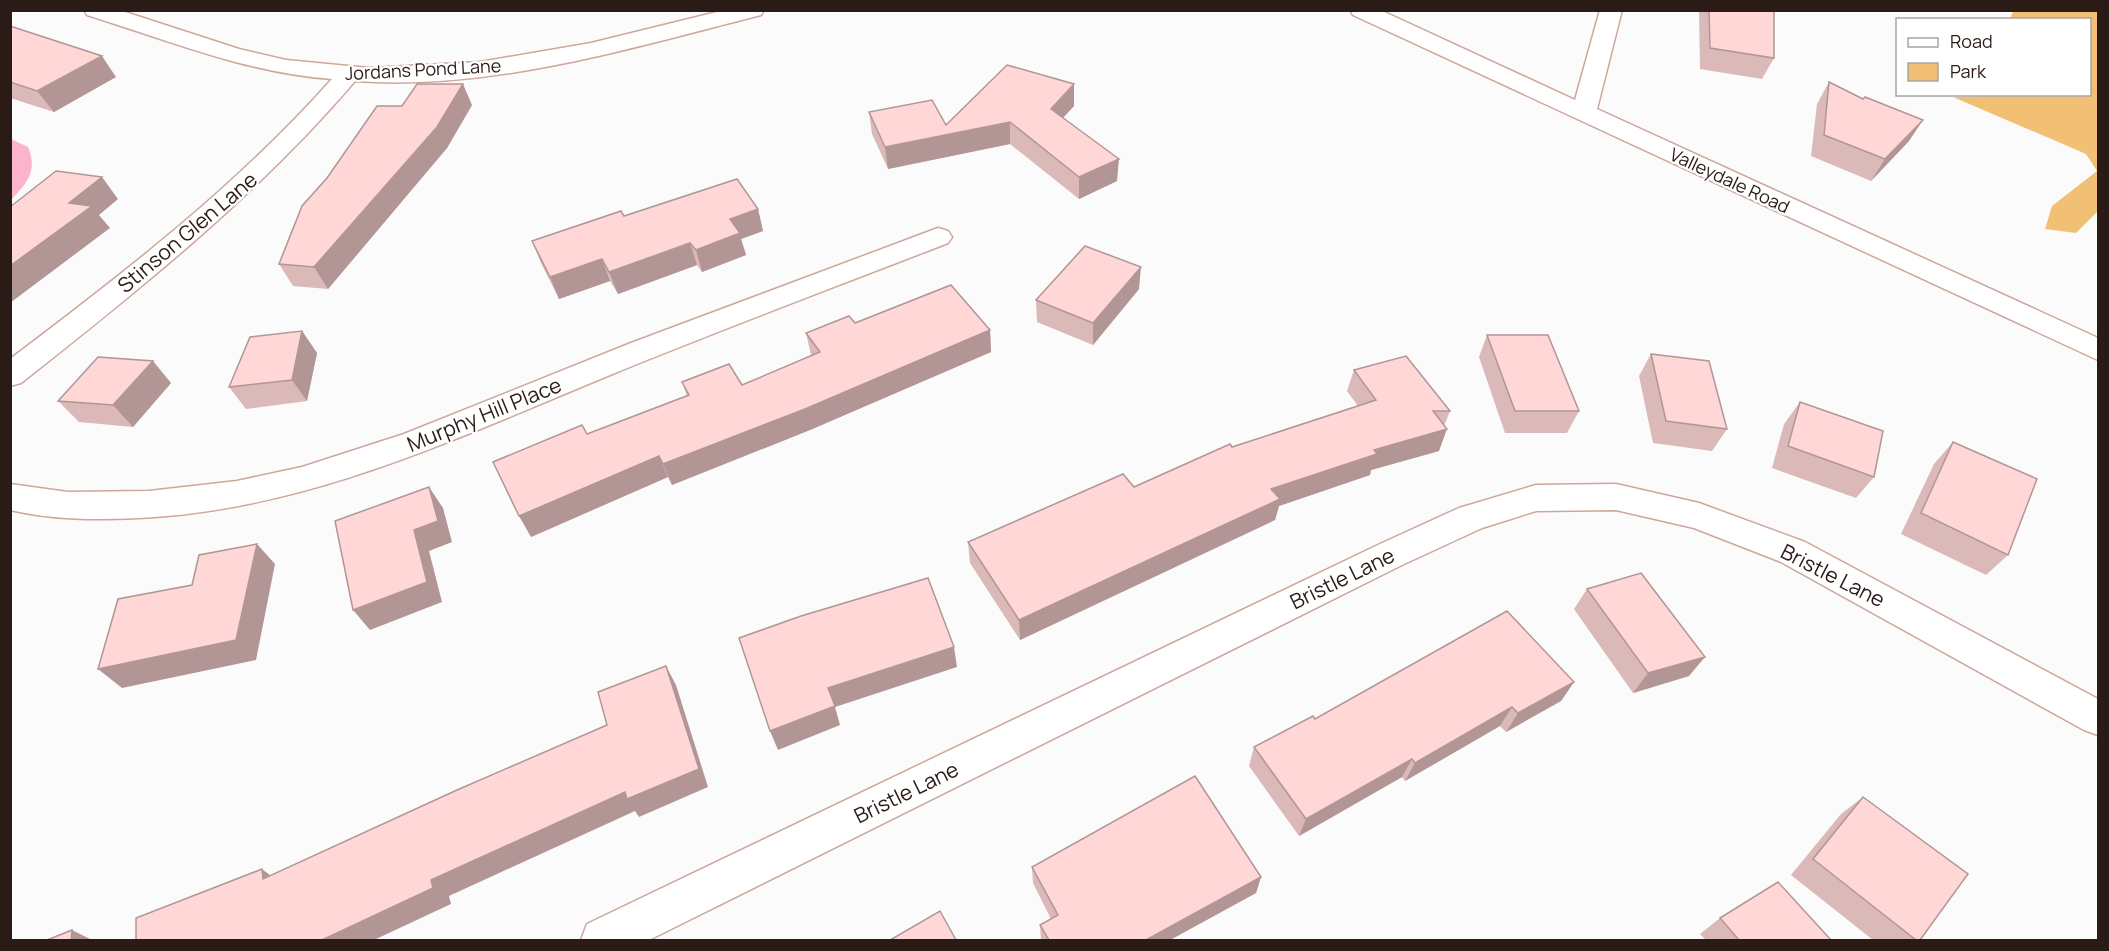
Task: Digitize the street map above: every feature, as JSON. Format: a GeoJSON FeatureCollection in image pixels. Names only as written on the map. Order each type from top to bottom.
{"type":"FeatureCollection","features":[{"type":"Feature","properties":{"kind":"street","name":"Jordans Pond Lane"},"geometry":{"type":"LineString","coordinates":[[95,10],[287,67],[349,74],[471,70],[530,62],[640,39],[753,10]]}},
{"type":"Feature","properties":{"kind":"street","name":"Valleydale Road"},"geometry":{"type":"LineString","coordinates":[[1361,10],[2098,350]]}},
{"type":"Feature","properties":{"kind":"street"},"geometry":{"type":"LineString","coordinates":[[1584,112],[1611,10]]}},
{"type":"Feature","properties":{"kind":"street","name":"Stinson Glen Lane"},"geometry":{"type":"LineString","coordinates":[[10,375],[183,240],[273,158],[314,116],[349,74]]}},
{"type":"Feature","properties":{"kind":"street","name":"Murphy Hill Place"},"geometry":{"type":"LineString","coordinates":[[10,497],[31,503],[81,507],[155,504],[238,493],[302,480],[440,432],[601,367],[938,237]]}},
{"type":"Feature","properties":{"kind":"street","name":"Bristle Lane"},"geometry":{"type":"LineString","coordinates":[[603,940],[1392,554],[1471,518],[1536,498],[1616,497],[1699,516],[1782,548],[2098,718]]}},
{"type":"Feature","properties":{"kind":"green space"},"geometry":{"type":"Polygon","coordinates":[[[2013,11],[2098,11],[2098,211],[2076,233],[2045,229],[2052,206],[2097,171],[2086,154],[1953,97],[2091,96],[2091,18],[2010,18],[2013,11]]]}},
{"type":"Feature","properties":{"kind":"shaded area"},"geometry":{"type":"Polygon","coordinates":[[[11,139],[28,147],[32,163],[26,182],[11,200],[11,139]]]}},
{"type":"Feature","properties":{"kind":"building"},"geometry":{"type":"Polygon","coordinates":[[[1709,10],[1774,10],[1774,58],[1710,48],[1709,10]]]}},
{"type":"Feature","properties":{"kind":"building"},"geometry":{"type":"Polygon","coordinates":[[[10,26],[102,56],[37,91],[10,82],[10,26]]]}},
{"type":"Feature","properties":{"kind":"building"},"geometry":{"type":"Polygon","coordinates":[[[1007,65],[1074,84],[1051,109],[1119,159],[1079,177],[1010,122],[885,147],[869,112],[932,100],[946,125],[1007,65]]]}},
{"type":"Feature","properties":{"kind":"building"},"geometry":{"type":"Polygon","coordinates":[[[1829,82],[1863,99],[1865,97],[1923,120],[1885,159],[1824,135],[1829,82]]]}},
{"type":"Feature","properties":{"kind":"building"},"geometry":{"type":"Polygon","coordinates":[[[417,84],[463,84],[437,127],[314,267],[279,264],[302,206],[327,178],[377,106],[402,106],[417,84]]]}},
{"type":"Feature","properties":{"kind":"building"},"geometry":{"type":"Polygon","coordinates":[[[56,171],[102,177],[69,203],[92,206],[10,266],[10,207],[56,171]]]}},
{"type":"Feature","properties":{"kind":"building"},"geometry":{"type":"Polygon","coordinates":[[[737,179],[758,209],[730,219],[740,233],[696,250],[690,243],[609,272],[602,259],[550,277],[532,241],[621,211],[624,216],[737,179]]]}},
{"type":"Feature","properties":{"kind":"building"},"geometry":{"type":"Polygon","coordinates":[[[1085,246],[1141,267],[1093,323],[1036,300],[1085,246]]]}},
{"type":"Feature","properties":{"kind":"building"},"geometry":{"type":"Polygon","coordinates":[[[951,285],[990,330],[805,409],[663,464],[659,456],[519,516],[493,462],[582,425],[587,434],[689,395],[682,382],[729,364],[742,385],[820,352],[806,333],[849,316],[855,323],[951,285]]]}},
{"type":"Feature","properties":{"kind":"building"},"geometry":{"type":"Polygon","coordinates":[[[302,331],[292,380],[229,387],[250,337],[302,331]]]}},
{"type":"Feature","properties":{"kind":"building"},"geometry":{"type":"Polygon","coordinates":[[[1487,335],[1548,335],[1579,411],[1515,411],[1487,335]]]}},
{"type":"Feature","properties":{"kind":"building"},"geometry":{"type":"Polygon","coordinates":[[[1651,354],[1709,361],[1727,429],[1666,421],[1651,354]]]}},
{"type":"Feature","properties":{"kind":"building"},"geometry":{"type":"Polygon","coordinates":[[[1406,356],[1450,411],[1433,411],[1447,429],[1374,450],[1377,454],[1271,489],[1280,499],[1019,620],[968,542],[1123,474],[1134,487],[1230,444],[1232,447],[1376,400],[1354,370],[1406,356]]]}},
{"type":"Feature","properties":{"kind":"building"},"geometry":{"type":"Polygon","coordinates":[[[98,357],[153,361],[113,405],[58,401],[98,357]]]}},
{"type":"Feature","properties":{"kind":"building"},"geometry":{"type":"Polygon","coordinates":[[[1800,402],[1883,431],[1874,477],[1788,446],[1800,402]]]}},
{"type":"Feature","properties":{"kind":"building"},"geometry":{"type":"Polygon","coordinates":[[[1953,442],[2037,479],[2008,555],[1921,513],[1953,442]]]}},
{"type":"Feature","properties":{"kind":"building"},"geometry":{"type":"Polygon","coordinates":[[[429,487],[438,521],[414,530],[427,582],[353,610],[335,521],[429,487]]]}},
{"type":"Feature","properties":{"kind":"building"},"geometry":{"type":"Polygon","coordinates":[[[257,544],[236,640],[98,669],[118,599],[192,585],[199,555],[257,544]]]}},
{"type":"Feature","properties":{"kind":"building"},"geometry":{"type":"Polygon","coordinates":[[[1641,573],[1705,657],[1648,673],[1587,589],[1641,573]]]}},
{"type":"Feature","properties":{"kind":"building"},"geometry":{"type":"Polygon","coordinates":[[[928,578],[954,647],[828,688],[835,706],[770,731],[739,638],[801,616],[928,578]]]}},
{"type":"Feature","properties":{"kind":"building"},"geometry":{"type":"Polygon","coordinates":[[[1507,611],[1574,682],[1518,713],[1512,707],[1415,763],[1412,759],[1306,819],[1254,747],[1313,716],[1315,719],[1507,611]]]}},
{"type":"Feature","properties":{"kind":"building"},"geometry":{"type":"Polygon","coordinates":[[[666,666],[699,769],[627,799],[625,792],[431,880],[433,888],[322,940],[136,940],[136,918],[262,869],[263,879],[457,790],[607,725],[598,692],[666,666]]]}},
{"type":"Feature","properties":{"kind":"building"},"geometry":{"type":"Polygon","coordinates":[[[1195,776],[1261,877],[1146,940],[1049,940],[1040,925],[1058,915],[1032,867],[1195,776]]]}},
{"type":"Feature","properties":{"kind":"building"},"geometry":{"type":"Polygon","coordinates":[[[1863,797],[1968,874],[1920,940],[1916,940],[1813,859],[1863,797]]]}},
{"type":"Feature","properties":{"kind":"building"},"geometry":{"type":"Polygon","coordinates":[[[1778,882],[1831,940],[1739,940],[1720,918],[1778,882]]]}},
{"type":"Feature","properties":{"kind":"building"},"geometry":{"type":"Polygon","coordinates":[[[940,911],[956,940],[890,940],[940,911]]]}},
{"type":"Feature","properties":{"kind":"building"},"geometry":{"type":"Polygon","coordinates":[[[72,930],[71,940],[47,940],[72,930]]]}}]}
